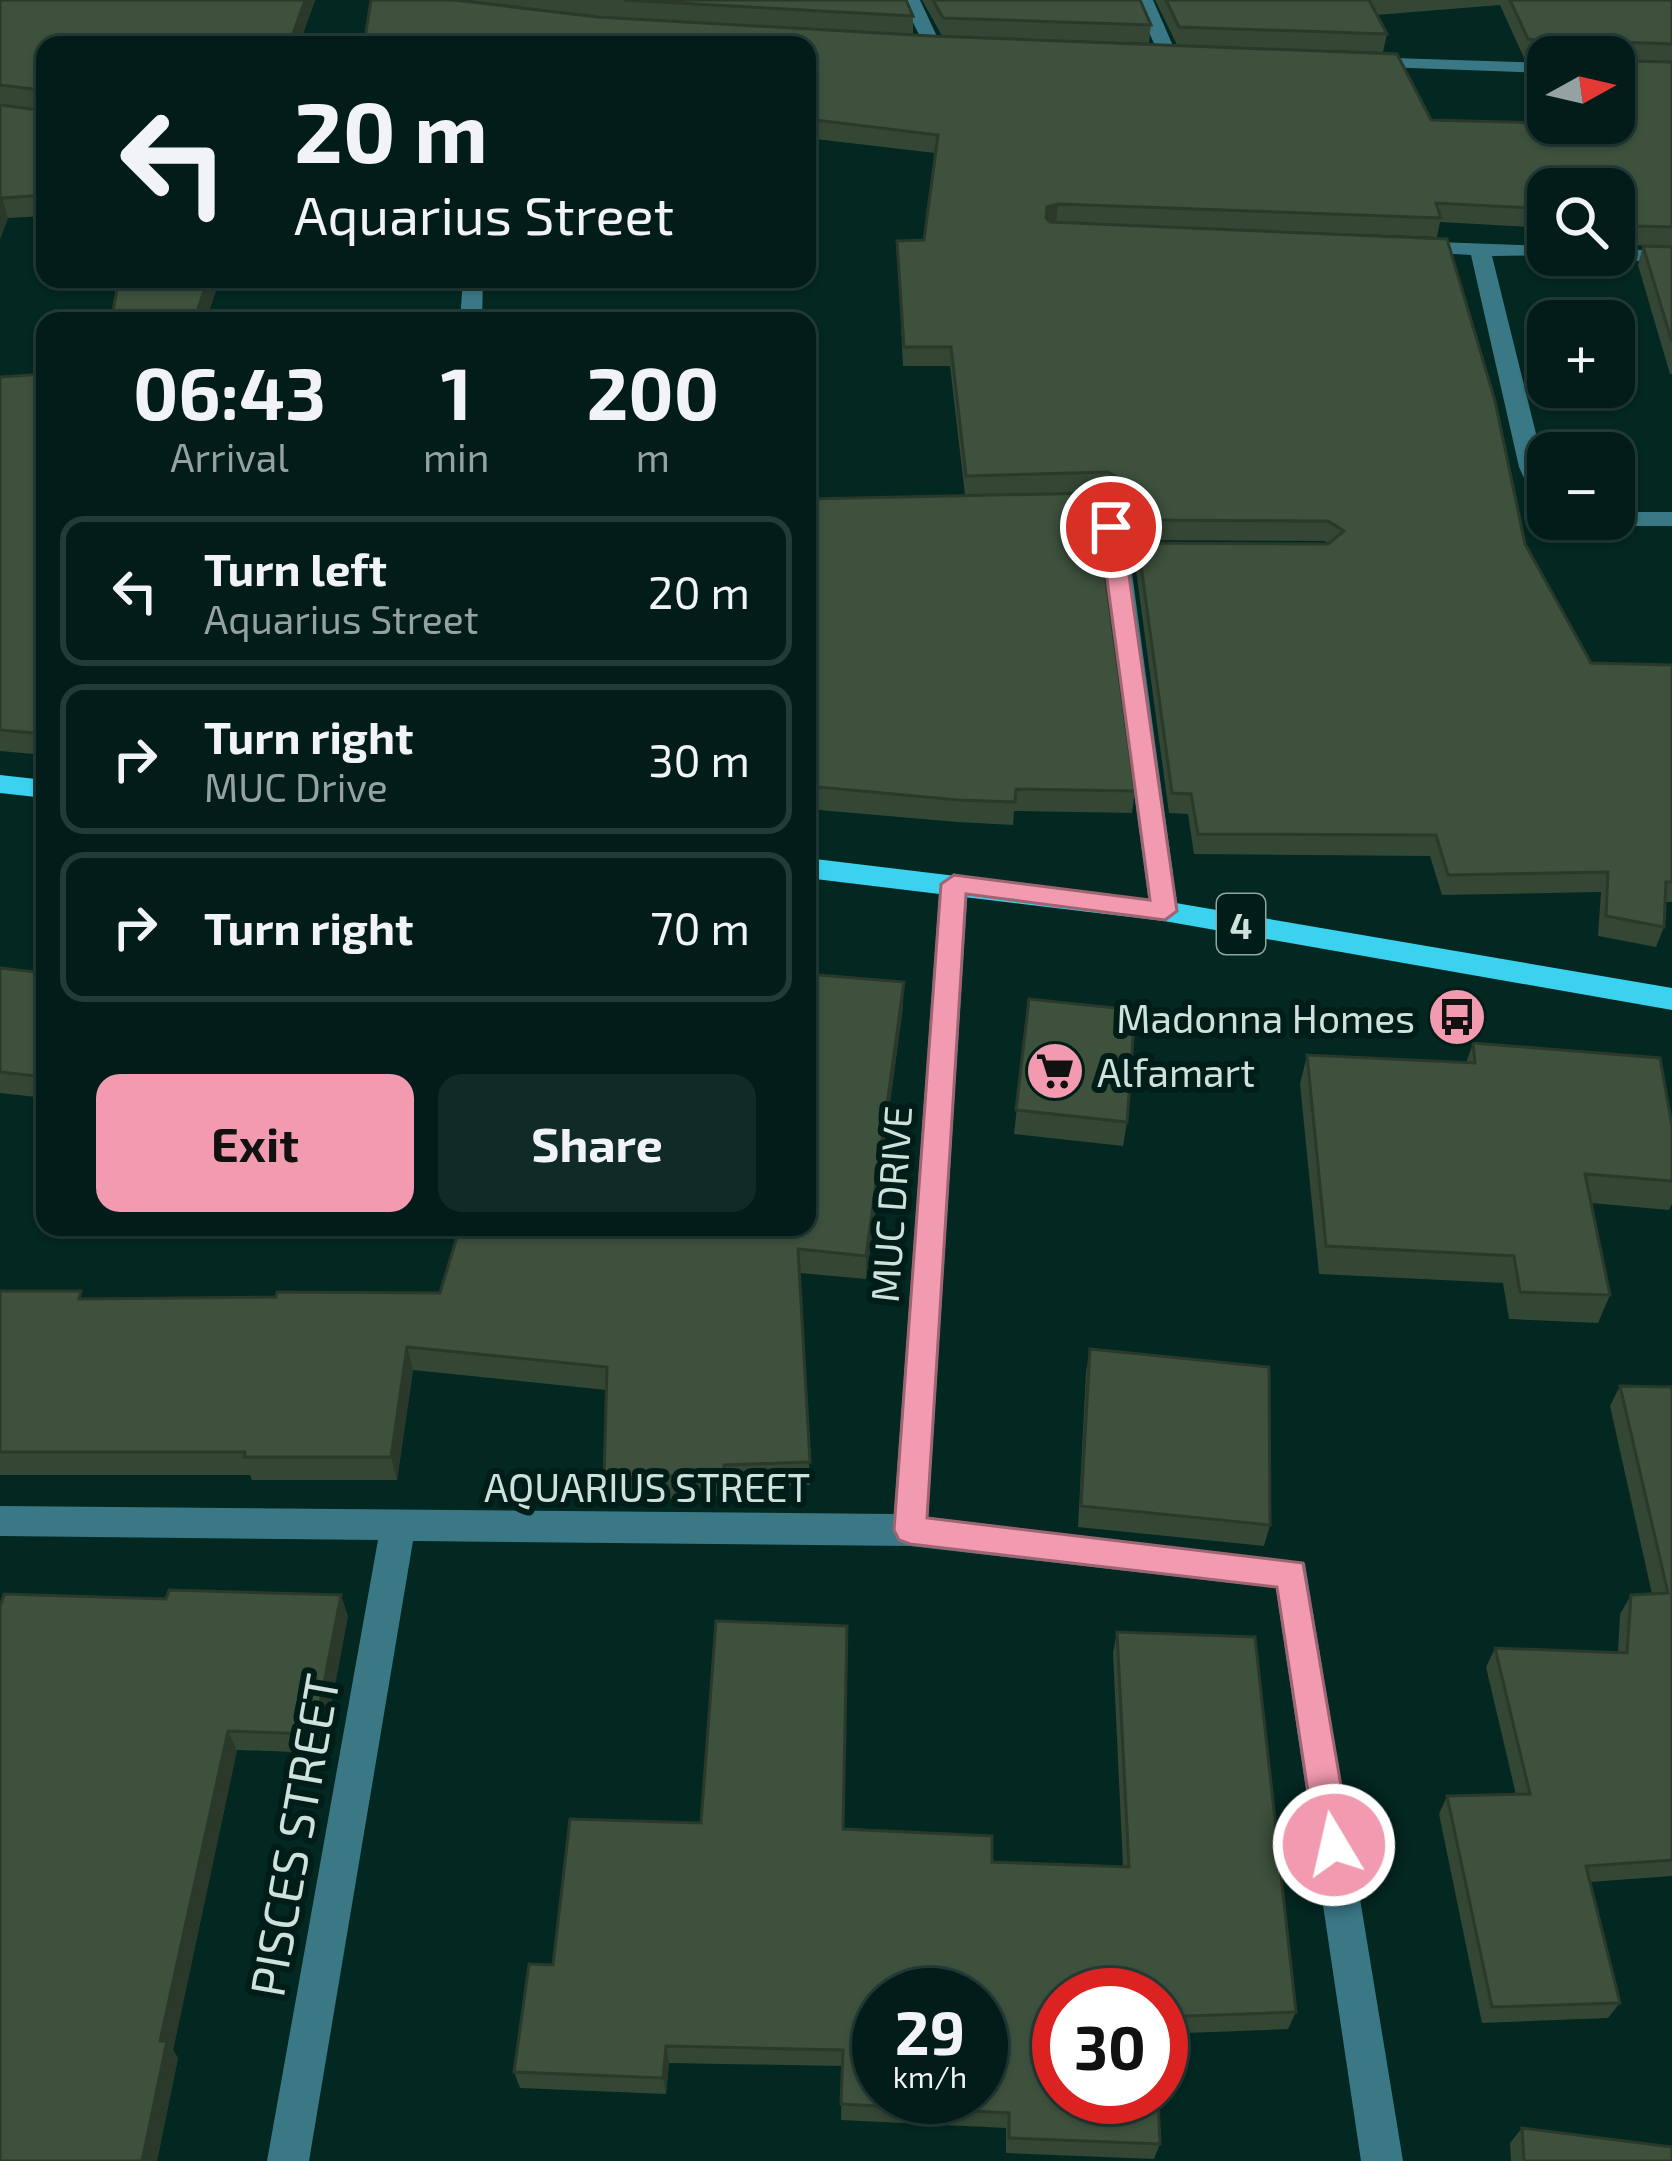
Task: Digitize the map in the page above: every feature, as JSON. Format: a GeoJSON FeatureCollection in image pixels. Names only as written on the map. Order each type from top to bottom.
{"type":"FeatureCollection","features":[{"type":"Feature","properties":{"kind":"main road"},"geometry":{"type":"LineString","coordinates":[[0,784],[36,788]]}},
{"type":"Feature","properties":{"kind":"main road","name":"4"},"geometry":{"type":"LineString","coordinates":[[816,869],[1165,911],[1672,1000]]}},
{"type":"Feature","properties":{"kind":"street"},"geometry":{"type":"LineString","coordinates":[[911,0],[932,45]]}},
{"type":"Feature","properties":{"kind":"street"},"geometry":{"type":"LineString","coordinates":[[1144,0],[1168,55]]}},
{"type":"Feature","properties":{"kind":"street"},"geometry":{"type":"LineString","coordinates":[[909,44],[956,46]]}},
{"type":"Feature","properties":{"kind":"street"},"geometry":{"type":"LineString","coordinates":[[1145,54],[1192,56]]}},
{"type":"Feature","properties":{"kind":"street"},"geometry":{"type":"LineString","coordinates":[[1334,61],[1527,67]]}},
{"type":"Feature","properties":{"kind":"street"},"geometry":{"type":"LineString","coordinates":[[1386,246],[1527,251]]}},
{"type":"Feature","properties":{"kind":"street"},"geometry":{"type":"LineString","coordinates":[[1480,249],[1527,454]]}},
{"type":"Feature","properties":{"kind":"street"},"geometry":{"type":"LineString","coordinates":[[1635,256],[1672,257]]}},
{"type":"Feature","properties":{"kind":"street"},"geometry":{"type":"LineString","coordinates":[[1036,505],[1106,503],[1127,550],[1165,911]]}},
{"type":"Feature","properties":{"kind":"street"},"geometry":{"type":"LineString","coordinates":[[1635,519],[1672,519]]}},
{"type":"Feature","properties":{"kind":"street","name":"MUC DRIVE"},"geometry":{"type":"LineString","coordinates":[[910,1530],[954,884]]}},
{"type":"Feature","properties":{"kind":"street","name":"AQUARIUS STREET"},"geometry":{"type":"LineString","coordinates":[[0,1521],[910,1530],[1292,1574],[1382,2161]]}},
{"type":"Feature","properties":{"kind":"street","name":"PISCES STREET"},"geometry":{"type":"LineString","coordinates":[[288,2161],[398,1526]]}},
{"type":"Feature","properties":{"kind":"building"},"geometry":{"type":"Polygon","coordinates":[[[0,0],[305,0],[292,36],[36,36],[36,90],[0,85],[0,0]]]}},
{"type":"Feature","properties":{"kind":"building"},"geometry":{"type":"Polygon","coordinates":[[[371,0],[454,0],[598,17],[1397,54],[1431,120],[1527,122],[1527,144],[1635,144],[1635,61],[1672,62],[1672,227],[1637,226],[1635,168],[1527,168],[1527,208],[1436,203],[1441,218],[1058,204],[1047,207],[1046,218],[1050,222],[1447,239],[1495,401],[1525,544],[1591,663],[1672,665],[1672,882],[1666,882],[1664,927],[1606,916],[1608,872],[1448,875],[1436,835],[1198,834],[1191,794],[1172,793],[1138,543],[1328,544],[1344,531],[1328,521],[1133,520],[1125,482],[1108,472],[966,476],[951,347],[904,347],[897,241],[924,240],[938,135],[816,120],[816,36],[365,36],[371,0]]]}},
{"type":"Feature","properties":{"kind":"building"},"geometry":{"type":"Polygon","coordinates":[[[624,0],[906,0],[913,16],[624,0]]]}},
{"type":"Feature","properties":{"kind":"building"},"geometry":{"type":"Polygon","coordinates":[[[933,0],[1140,0],[1151,25],[943,18],[933,0]]]}},
{"type":"Feature","properties":{"kind":"building"},"geometry":{"type":"Polygon","coordinates":[[[1166,0],[1369,0],[1387,34],[1179,27],[1166,0]]]}},
{"type":"Feature","properties":{"kind":"building"},"geometry":{"type":"Polygon","coordinates":[[[1510,0],[1672,0],[1672,44],[1635,43],[1635,36],[1527,37],[1510,0]]]}},
{"type":"Feature","properties":{"kind":"building"},"geometry":{"type":"Polygon","coordinates":[[[0,105],[36,110],[36,196],[2,198],[0,204],[0,105]]]}},
{"type":"Feature","properties":{"kind":"building"},"geometry":{"type":"Polygon","coordinates":[[[1643,246],[1672,247],[1672,342],[1643,246]]]}},
{"type":"Feature","properties":{"kind":"building"},"geometry":{"type":"Polygon","coordinates":[[[117,288],[205,288],[197,312],[113,312],[117,288]]]}},
{"type":"Feature","properties":{"kind":"building"},"geometry":{"type":"Polygon","coordinates":[[[36,375],[36,733],[0,730],[0,377],[36,375]]]}},
{"type":"Feature","properties":{"kind":"building"},"geometry":{"type":"Polygon","coordinates":[[[1094,493],[1135,791],[1016,789],[1015,802],[816,787],[816,499],[1094,493]]]}},
{"type":"Feature","properties":{"kind":"building"},"geometry":{"type":"Polygon","coordinates":[[[0,968],[36,972],[36,1076],[0,1072],[0,968]]]}},
{"type":"Feature","properties":{"kind":"building"},"geometry":{"type":"Polygon","coordinates":[[[816,975],[904,982],[866,1256],[798,1249],[810,1462],[724,1465],[724,1474],[604,1479],[607,1367],[407,1347],[391,1457],[0,1452],[0,1291],[81,1291],[79,1299],[276,1297],[277,1292],[440,1293],[457,1236],[816,1236],[816,975]]]}},
{"type":"Feature","properties":{"kind":"building"},"geometry":{"type":"Polygon","coordinates":[[[1029,999],[1135,1010],[1127,1122],[1016,1110],[1029,999]]]}},
{"type":"Feature","properties":{"kind":"building"},"geometry":{"type":"Polygon","coordinates":[[[1473,1043],[1660,1058],[1672,1126],[1672,1181],[1585,1174],[1610,1295],[1520,1292],[1514,1256],[1326,1246],[1307,1055],[1475,1063],[1473,1043]]]}},
{"type":"Feature","properties":{"kind":"building"},"geometry":{"type":"Polygon","coordinates":[[[1090,1349],[1269,1367],[1270,1525],[1081,1506],[1090,1349]]]}},
{"type":"Feature","properties":{"kind":"building"},"geometry":{"type":"Polygon","coordinates":[[[1620,1386],[1672,1387],[1672,1860],[1586,1866],[1620,2003],[1492,2007],[1447,1796],[1530,1794],[1495,1648],[1627,1653],[1631,1595],[1668,1593],[1620,1386]]]}},
{"type":"Feature","properties":{"kind":"building"},"geometry":{"type":"Polygon","coordinates":[[[169,1590],[341,1595],[314,1734],[228,1731],[160,2041],[167,2041],[142,2161],[0,2161],[0,1607],[4,1594],[166,1599],[169,1590]]]}},
{"type":"Feature","properties":{"kind":"building"},"geometry":{"type":"Polygon","coordinates":[[[716,1621],[847,1626],[843,1829],[992,1836],[992,1862],[1129,1867],[1117,1632],[1255,1637],[1296,2012],[1188,2016],[1188,1968],[1032,1968],[1032,2124],[1159,2124],[1160,2144],[1009,2138],[1008,1968],[852,1968],[852,2105],[841,2104],[843,2050],[666,2046],[663,2078],[514,2072],[529,1964],[553,1965],[570,1819],[701,1823],[716,1621]]]}},
{"type":"Feature","properties":{"kind":"building"},"geometry":{"type":"Polygon","coordinates":[[[1522,2128],[1672,2147],[1672,2161],[1524,2161],[1522,2128]]]}},
{"type":"Feature","properties":{"kind":"place","name":"Madonna Homes"},"geometry":{"type":"Point","coordinates":[1457,1017]}},
{"type":"Feature","properties":{"kind":"place","name":"Alfamart"},"geometry":{"type":"Point","coordinates":[1055,1071]}},
{"type":"Feature","properties":{"kind":"route"},"geometry":{"type":"LineString","coordinates":[[1111,527],[1165,911],[954,884],[910,1530],[1292,1574],[1334,1845]]}}]}
